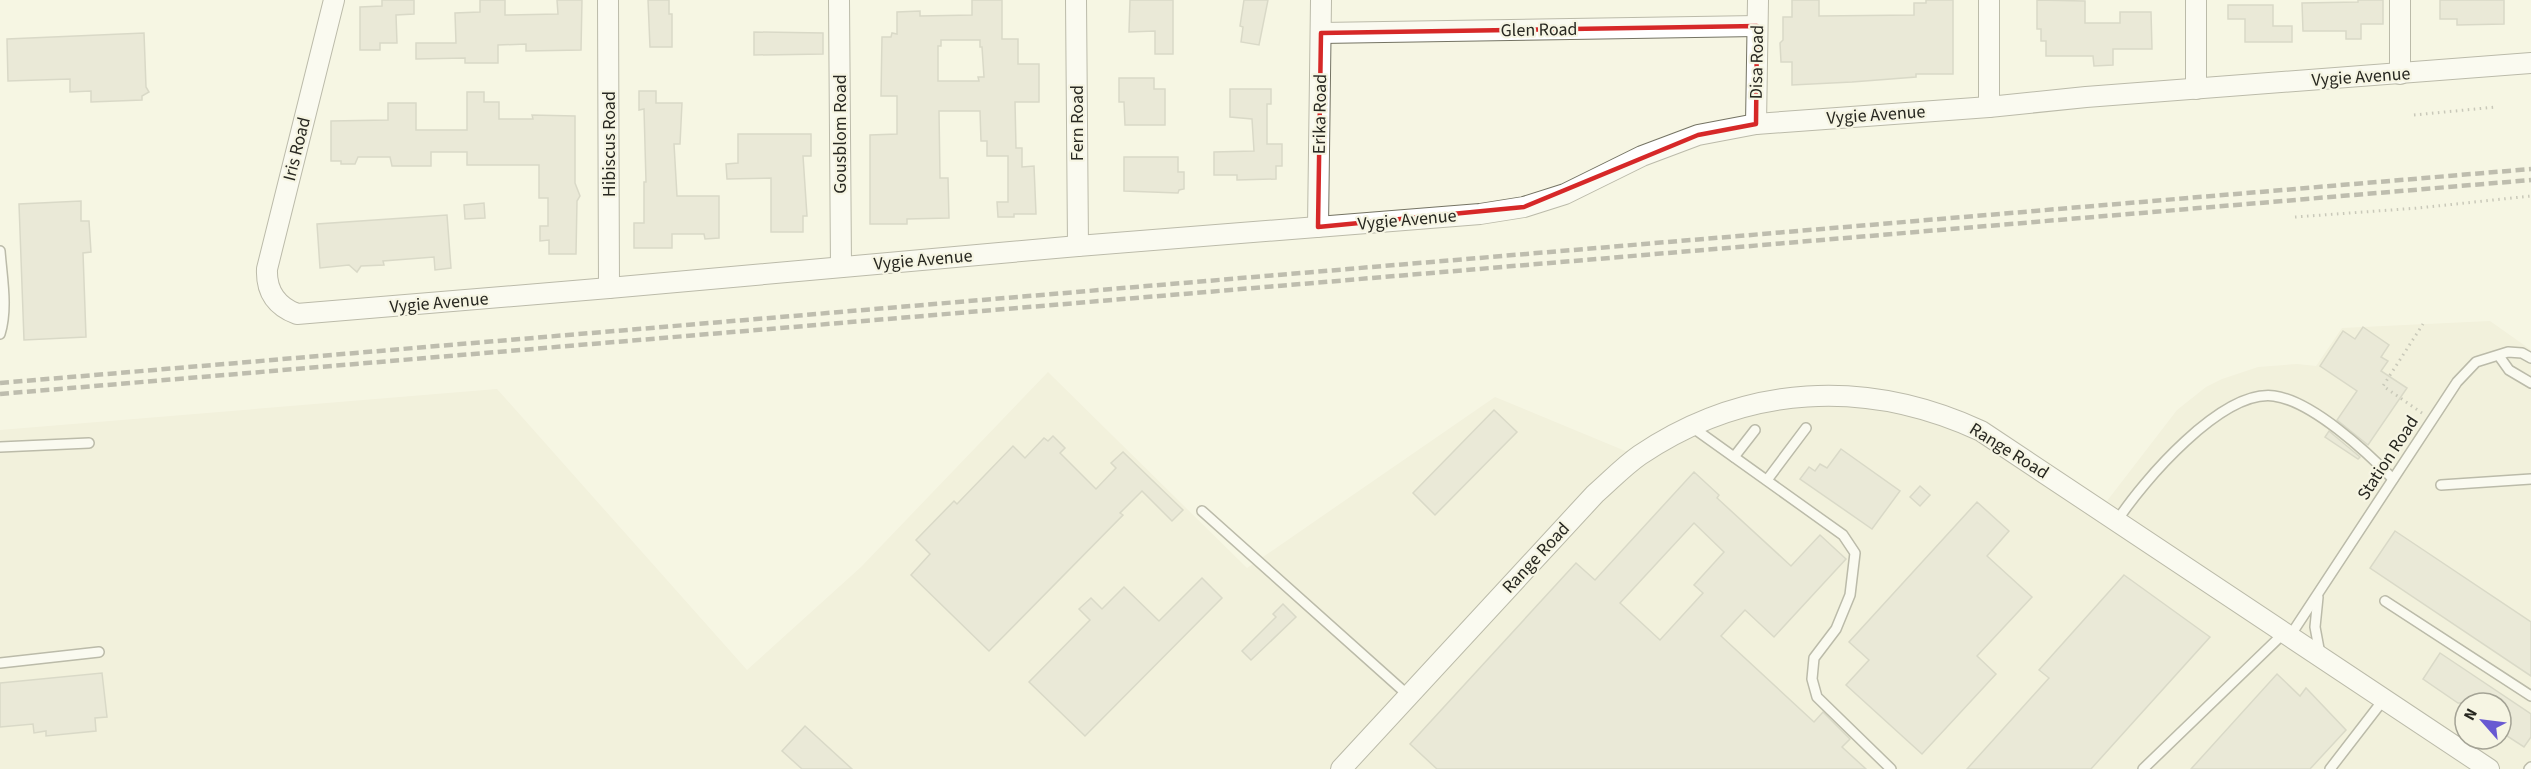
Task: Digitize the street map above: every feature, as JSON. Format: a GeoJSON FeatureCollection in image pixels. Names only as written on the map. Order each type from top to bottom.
{"type":"FeatureCollection","features":[{"type":"Feature","properties":{"kind":"street","name":"Iris Road"},"geometry":{"type":"LineString","coordinates":[[274,298],[266,279],[267,269],[334,0]]}},
{"type":"Feature","properties":{"kind":"street","name":"Hibiscus Road"},"geometry":{"type":"LineString","coordinates":[[608,0],[609,288]]}},
{"type":"Feature","properties":{"kind":"street","name":"Gousblom Road"},"geometry":{"type":"LineString","coordinates":[[840,0],[840,267]]}},
{"type":"Feature","properties":{"kind":"street","name":"Fern Road"},"geometry":{"type":"LineString","coordinates":[[1076,0],[1078,246]]}},
{"type":"Feature","properties":{"kind":"street","name":"Erika Road"},"geometry":{"type":"LineString","coordinates":[[1318,227],[1321,0]]}},
{"type":"Feature","properties":{"kind":"street","name":"Disa Road"},"geometry":{"type":"LineString","coordinates":[[1756,124],[1758,0]]}},
{"type":"Feature","properties":{"kind":"street"},"geometry":{"type":"LineString","coordinates":[[1989,0],[1989,107]]}},
{"type":"Feature","properties":{"kind":"street"},"geometry":{"type":"LineString","coordinates":[[2196,0],[2196,89]]}},
{"type":"Feature","properties":{"kind":"street"},"geometry":{"type":"LineString","coordinates":[[2400,0],[2400,74]]}},
{"type":"Feature","properties":{"kind":"street","name":"Glen Road"},"geometry":{"type":"LineString","coordinates":[[1321,33],[1757,26]]}},
{"type":"Feature","properties":{"kind":"street","name":"Vygie Avenue"},"geometry":{"type":"LineString","coordinates":[[274,298],[288,310],[306,315],[1078,246],[1480,214],[1524,207],[1565,194],[1642,156],[1698,135],[1756,124],[2531,63]]}},
{"type":"Feature","properties":{"kind":"street","name":"Range Road"},"geometry":{"type":"LineString","coordinates":[[1341,769],[1595,494],[1637,457],[1690,426],[1744,406],[1800,396],[1855,396],[1907,404],[1933,411],[1981,430],[2288,634],[2479,766]]}},
{"type":"Feature","properties":{"kind":"lane"},"geometry":{"type":"LineString","coordinates":[[0,251],[3,324],[0,334]]}},
{"type":"Feature","properties":{"kind":"lane","name":"Station Road"},"geometry":{"type":"LineString","coordinates":[[2143,769],[2288,634],[2319,595],[2457,382],[2476,362],[2508,352],[2522,353],[2531,358]]}},
{"type":"Feature","properties":{"kind":"lane"},"geometry":{"type":"LineString","coordinates":[[2499,356],[2509,370],[2531,383]]}},
{"type":"Feature","properties":{"kind":"lane"},"geometry":{"type":"LineString","coordinates":[[2117,521],[2130,501],[2153,474],[2192,435],[2230,407],[2251,398],[2273,395],[2295,402],[2332,425],[2368,452],[2393,479]]}},
{"type":"Feature","properties":{"kind":"lane"},"geometry":{"type":"LineString","coordinates":[[1690,426],[1844,535],[1856,553],[1850,595],[1836,629],[1814,658],[1812,679],[1817,697],[1891,769]]}},
{"type":"Feature","properties":{"kind":"lane"},"geometry":{"type":"LineString","coordinates":[[1767,480],[1806,428]]}},
{"type":"Feature","properties":{"kind":"lane"},"geometry":{"type":"LineString","coordinates":[[1734,457],[1755,430]]}},
{"type":"Feature","properties":{"kind":"lane"},"geometry":{"type":"LineString","coordinates":[[0,447],[89,443]]}},
{"type":"Feature","properties":{"kind":"lane"},"geometry":{"type":"LineString","coordinates":[[2441,485],[2531,479]]}},
{"type":"Feature","properties":{"kind":"lane"},"geometry":{"type":"LineString","coordinates":[[1202,511],[1409,696]]}},
{"type":"Feature","properties":{"kind":"lane","name":"Station Road"},"geometry":{"type":"LineString","coordinates":[[2319,595],[2315,627],[2320,656]]}},
{"type":"Feature","properties":{"kind":"lane"},"geometry":{"type":"LineString","coordinates":[[2385,601],[2531,696]]}},
{"type":"Feature","properties":{"kind":"lane"},"geometry":{"type":"LineString","coordinates":[[0,663],[99,651]]}},
{"type":"Feature","properties":{"kind":"lane"},"geometry":{"type":"LineString","coordinates":[[2330,769],[2384,699]]}},
{"type":"Feature","properties":{"kind":"path"},"geometry":{"type":"LineString","coordinates":[[2414,115],[2496,107]]}},
{"type":"Feature","properties":{"kind":"path"},"geometry":{"type":"LineString","coordinates":[[2295,217],[2418,208],[2531,196]]}},
{"type":"Feature","properties":{"kind":"path"},"geometry":{"type":"LineString","coordinates":[[2423,324],[2383,386],[2425,416]]}},
{"type":"Feature","properties":{"kind":"highlighted area"},"geometry":{"type":"Polygon","coordinates":[[[1757,26],[1756,124],[1698,135],[1524,207],[1318,227],[1321,33],[1757,26]]]}},
{"type":"Feature","properties":{"kind":"shaded area"},"geometry":{"type":"Polygon","coordinates":[[[2490,321],[2531,350],[2531,769],[0,769],[0,430],[497,389],[747,670],[861,567],[1048,372],[1247,568],[1495,397],[1635,455],[1658,440],[1816,393],[1982,429],[2107,501],[2177,410],[2206,387],[2258,367],[2297,364],[2316,366],[2342,328],[2490,321]]]}},
{"type":"Feature","properties":{"kind":"building"},"geometry":{"type":"Polygon","coordinates":[[[382,0],[414,0],[414,14],[396,15],[397,43],[380,43],[380,50],[360,50],[360,7],[382,6],[382,0]]]}},
{"type":"Feature","properties":{"kind":"building"},"geometry":{"type":"Polygon","coordinates":[[[480,0],[505,0],[505,15],[558,14],[557,0],[582,0],[581,50],[526,51],[526,44],[498,45],[498,63],[465,63],[465,58],[416,59],[416,43],[456,43],[455,13],[480,12],[480,0]]]}},
{"type":"Feature","properties":{"kind":"building"},"geometry":{"type":"Polygon","coordinates":[[[648,0],[669,0],[669,14],[672,14],[672,47],[650,47],[648,0]]]}},
{"type":"Feature","properties":{"kind":"building"},"geometry":{"type":"Polygon","coordinates":[[[972,0],[1002,0],[1002,39],[1018,39],[1018,64],[1039,64],[1039,102],[1015,102],[1016,148],[1022,148],[1022,167],[1034,166],[1036,214],[998,217],[997,202],[1008,202],[1008,156],[987,156],[987,141],[981,141],[980,111],[939,111],[940,178],[948,178],[949,218],[907,219],[907,224],[870,224],[870,135],[897,134],[897,96],[881,96],[882,37],[891,37],[892,33],[897,34],[897,12],[920,11],[920,16],[972,15],[972,0]],[[941,40],[941,46],[938,46],[938,81],[979,81],[978,77],[984,77],[980,40],[941,40]]]}},
{"type":"Feature","properties":{"kind":"building"},"geometry":{"type":"Polygon","coordinates":[[[1130,0],[1173,0],[1173,54],[1155,54],[1155,31],[1129,32],[1130,0]]]}},
{"type":"Feature","properties":{"kind":"building"},"geometry":{"type":"Polygon","coordinates":[[[1244,0],[1268,0],[1259,45],[1241,42],[1243,27],[1240,26],[1244,0]]]}},
{"type":"Feature","properties":{"kind":"building"},"geometry":{"type":"Polygon","coordinates":[[[1792,0],[1819,0],[1819,16],[1914,15],[1914,3],[1926,3],[1926,0],[1953,0],[1953,74],[1916,74],[1916,77],[1792,85],[1792,62],[1781,62],[1780,43],[1783,40],[1783,17],[1792,17],[1792,0]]]}},
{"type":"Feature","properties":{"kind":"building"},"geometry":{"type":"Polygon","coordinates":[[[2037,0],[2085,1],[2085,23],[2120,23],[2120,12],[2151,12],[2152,49],[2113,49],[2113,65],[2094,66],[2093,56],[2046,56],[2046,41],[2041,41],[2041,29],[2037,29],[2037,0]]]}},
{"type":"Feature","properties":{"kind":"building"},"geometry":{"type":"Polygon","coordinates":[[[2358,0],[2383,0],[2383,24],[2361,24],[2361,39],[2346,39],[2346,31],[2303,31],[2302,3],[2358,2],[2358,0]]]}},
{"type":"Feature","properties":{"kind":"building"},"geometry":{"type":"Polygon","coordinates":[[[2440,0],[2504,0],[2504,24],[2457,25],[2457,19],[2440,19],[2440,0]]]}},
{"type":"Feature","properties":{"kind":"building"},"geometry":{"type":"Polygon","coordinates":[[[2228,5],[2273,5],[2273,26],[2292,26],[2292,42],[2245,42],[2245,19],[2228,19],[2228,5]]]}},
{"type":"Feature","properties":{"kind":"building"},"geometry":{"type":"Polygon","coordinates":[[[754,32],[823,33],[823,54],[754,55],[754,32]]]}},
{"type":"Feature","properties":{"kind":"building"},"geometry":{"type":"Polygon","coordinates":[[[144,33],[146,87],[149,92],[142,96],[142,100],[91,102],[91,91],[70,92],[70,79],[8,81],[7,39],[144,33]]]}},
{"type":"Feature","properties":{"kind":"building"},"geometry":{"type":"Polygon","coordinates":[[[1119,78],[1154,78],[1154,89],[1165,89],[1165,125],[1125,125],[1124,102],[1119,102],[1119,78]]]}},
{"type":"Feature","properties":{"kind":"building"},"geometry":{"type":"Polygon","coordinates":[[[1230,89],[1271,89],[1271,104],[1267,104],[1267,144],[1282,144],[1282,166],[1276,166],[1276,179],[1237,180],[1237,175],[1214,175],[1214,152],[1254,151],[1252,119],[1230,117],[1230,89]]]}},
{"type":"Feature","properties":{"kind":"building"},"geometry":{"type":"Polygon","coordinates":[[[639,91],[656,91],[656,103],[682,103],[680,144],[674,144],[677,196],[719,196],[719,238],[705,239],[704,234],[672,234],[672,248],[634,248],[634,223],[644,223],[644,182],[646,182],[644,109],[639,110],[639,91]]]}},
{"type":"Feature","properties":{"kind":"building"},"geometry":{"type":"Polygon","coordinates":[[[467,92],[484,92],[484,102],[499,102],[499,119],[533,119],[532,115],[575,116],[575,183],[580,196],[577,201],[576,254],[549,254],[549,240],[540,241],[540,226],[548,226],[548,198],[539,198],[539,165],[467,165],[467,152],[431,152],[431,166],[392,166],[390,157],[358,157],[355,164],[331,161],[331,121],[388,120],[388,103],[416,103],[416,130],[467,130],[467,92]]]}},
{"type":"Feature","properties":{"kind":"building"},"geometry":{"type":"Polygon","coordinates":[[[738,134],[811,134],[811,156],[803,156],[807,216],[803,216],[803,232],[771,232],[771,178],[727,179],[726,164],[738,163],[738,134]]]}},
{"type":"Feature","properties":{"kind":"building"},"geometry":{"type":"Polygon","coordinates":[[[1124,157],[1178,157],[1178,172],[1184,172],[1184,189],[1179,190],[1178,193],[1124,191],[1124,157]]]}},
{"type":"Feature","properties":{"kind":"building"},"geometry":{"type":"Polygon","coordinates":[[[81,201],[81,221],[89,221],[91,252],[83,253],[86,337],[24,340],[19,204],[81,201]]]}},
{"type":"Feature","properties":{"kind":"building"},"geometry":{"type":"Polygon","coordinates":[[[484,203],[485,218],[465,219],[464,205],[484,203]]]}},
{"type":"Feature","properties":{"kind":"building"},"geometry":{"type":"Polygon","coordinates":[[[447,215],[451,268],[435,270],[434,257],[383,261],[384,265],[361,266],[357,272],[349,265],[320,268],[317,224],[447,215]]]}},
{"type":"Feature","properties":{"kind":"building"},"geometry":{"type":"Polygon","coordinates":[[[2363,327],[2389,345],[2381,357],[2388,361],[2381,371],[2407,388],[2368,445],[2337,420],[2357,391],[2320,366],[2343,331],[2355,339],[2363,327]]]}},
{"type":"Feature","properties":{"kind":"building"},"geometry":{"type":"Polygon","coordinates":[[[1494,410],[1517,432],[1435,515],[1413,493],[1494,410]]]}},
{"type":"Feature","properties":{"kind":"building"},"geometry":{"type":"Polygon","coordinates":[[[2329,431],[2360,457],[2358,459],[2325,437],[2329,431]]]}},
{"type":"Feature","properties":{"kind":"building"},"geometry":{"type":"Polygon","coordinates":[[[1053,436],[1065,448],[1060,453],[1096,489],[1116,468],[1111,463],[1123,452],[1183,510],[1172,521],[1142,491],[1120,513],[1123,515],[989,651],[911,575],[930,554],[916,540],[954,501],[957,504],[1013,446],[1025,458],[1044,438],[1048,441],[1053,436]]]}},
{"type":"Feature","properties":{"kind":"building"},"geometry":{"type":"Polygon","coordinates":[[[1841,449],[1900,491],[1872,529],[1800,479],[1809,467],[1815,471],[1820,464],[1827,468],[1841,449]]]}},
{"type":"Feature","properties":{"kind":"building"},"geometry":{"type":"Polygon","coordinates":[[[1694,472],[1719,495],[1717,498],[1791,566],[1820,535],[1846,559],[1774,637],[1745,610],[1721,636],[1814,722],[1823,712],[1850,739],[1842,747],[1866,769],[1437,769],[1410,744],[1576,563],[1595,580],[1694,472]],[[1694,523],[1620,603],[1660,640],[1703,593],[1694,585],[1724,552],[1694,523]]]}},
{"type":"Feature","properties":{"kind":"building"},"geometry":{"type":"Polygon","coordinates":[[[1920,486],[1930,495],[1920,506],[1910,497],[1920,486]]]}},
{"type":"Feature","properties":{"kind":"building"},"geometry":{"type":"Polygon","coordinates":[[[1977,502],[2009,531],[1987,556],[2032,597],[1977,656],[1996,674],[1922,754],[1846,685],[1869,660],[1849,642],[1977,502]]]}},
{"type":"Feature","properties":{"kind":"building"},"geometry":{"type":"Polygon","coordinates":[[[2395,531],[2531,622],[2531,676],[2370,568],[2395,531]]]}},
{"type":"Feature","properties":{"kind":"building"},"geometry":{"type":"Polygon","coordinates":[[[2124,575],[2210,637],[2091,769],[1967,769],[2049,678],[2039,670],[2124,575]]]}},
{"type":"Feature","properties":{"kind":"building"},"geometry":{"type":"Polygon","coordinates":[[[1202,578],[1222,598],[1085,736],[1029,682],[1090,620],[1079,609],[1091,598],[1102,609],[1124,587],[1159,621],[1202,578]]]}},
{"type":"Feature","properties":{"kind":"building"},"geometry":{"type":"Polygon","coordinates":[[[1283,604],[1296,617],[1251,660],[1242,651],[1276,617],[1273,614],[1283,604]]]}},
{"type":"Feature","properties":{"kind":"building"},"geometry":{"type":"Polygon","coordinates":[[[2440,653],[2497,691],[2453,691],[2453,700],[2423,679],[2440,653]]]}},
{"type":"Feature","properties":{"kind":"building"},"geometry":{"type":"Polygon","coordinates":[[[102,673],[107,717],[95,718],[96,731],[46,736],[46,731],[34,733],[33,724],[0,727],[0,683],[102,673]]]}},
{"type":"Feature","properties":{"kind":"building"},"geometry":{"type":"Polygon","coordinates":[[[2277,674],[2300,696],[2306,688],[2346,730],[2310,769],[2191,769],[2277,674]]]}},
{"type":"Feature","properties":{"kind":"building"},"geometry":{"type":"Polygon","coordinates":[[[2513,702],[2531,714],[2531,737],[2524,747],[2513,740],[2513,702]]]}},
{"type":"Feature","properties":{"kind":"building"},"geometry":{"type":"Polygon","coordinates":[[[805,726],[852,769],[802,769],[782,751],[805,726]]]}},
{"type":"Feature","properties":{"kind":"railway"},"geometry":{"type":"LineString","coordinates":[[0,383],[2531,169]]}},
{"type":"Feature","properties":{"kind":"railway"},"geometry":{"type":"LineString","coordinates":[[0,394],[2531,180]]}}]}
